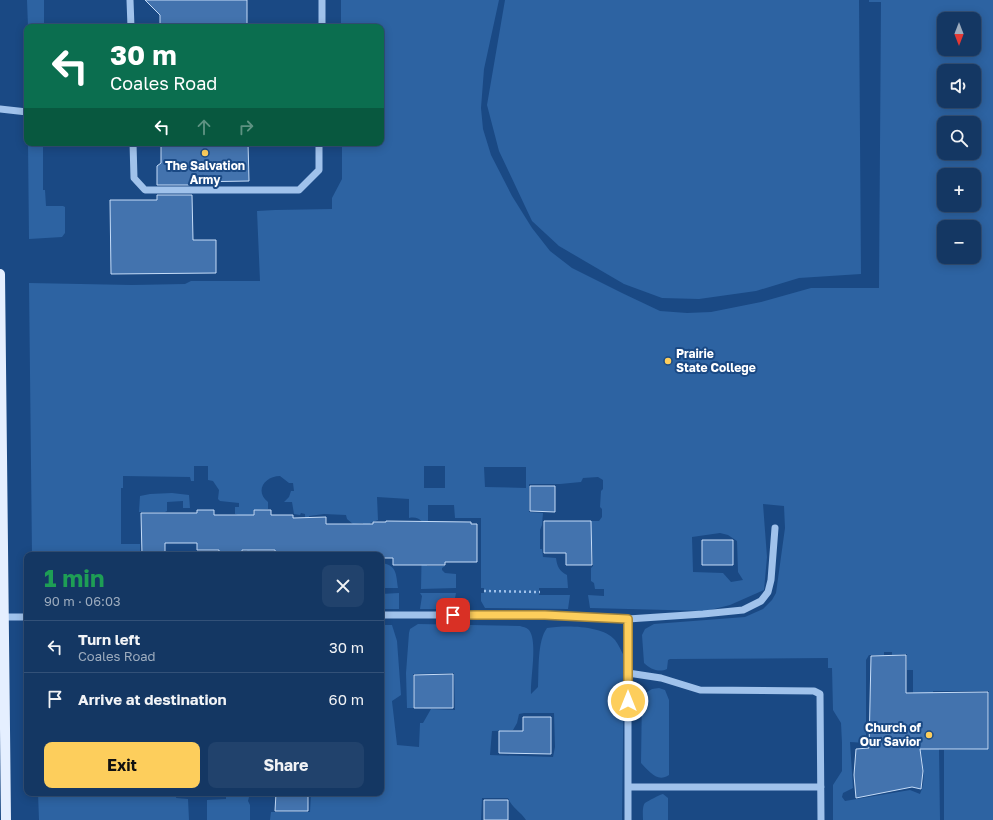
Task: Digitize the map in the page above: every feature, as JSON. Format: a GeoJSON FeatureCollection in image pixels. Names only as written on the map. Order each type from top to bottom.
{"type":"FeatureCollection","features":[{"type":"Feature","properties":{"kind":"main road"},"geometry":{"type":"LineString","coordinates":[[0,274],[2,617],[6,820]]}},
{"type":"Feature","properties":{"kind":"street"},"geometry":{"type":"LineString","coordinates":[[130,0],[130,24]]}},
{"type":"Feature","properties":{"kind":"street"},"geometry":{"type":"LineString","coordinates":[[322,0],[322,24]]}},
{"type":"Feature","properties":{"kind":"street"},"geometry":{"type":"LineString","coordinates":[[0,109],[24,112]]}},
{"type":"Feature","properties":{"kind":"street"},"geometry":{"type":"LineString","coordinates":[[134,146],[134,178],[145,190],[299,190],[319,170],[319,146]]}},
{"type":"Feature","properties":{"kind":"street"},"geometry":{"type":"LineString","coordinates":[[384,616],[545,615],[628,619],[743,610],[761,601],[768,592],[771,580],[775,528]]}},
{"type":"Feature","properties":{"kind":"street"},"geometry":{"type":"LineString","coordinates":[[2,617],[24,617]]}},
{"type":"Feature","properties":{"kind":"street"},"geometry":{"type":"LineString","coordinates":[[628,619],[628,820]]}},
{"type":"Feature","properties":{"kind":"street"},"geometry":{"type":"LineString","coordinates":[[628,673],[661,678],[700,690],[814,691],[820,694],[821,820]]}},
{"type":"Feature","properties":{"kind":"street"},"geometry":{"type":"LineString","coordinates":[[628,787],[821,787]]}},
{"type":"Feature","properties":{"kind":"path"},"geometry":{"type":"LineString","coordinates":[[484,591],[540,592]]}},
{"type":"Feature","properties":{"kind":"shaded area"},"geometry":{"type":"Polygon","coordinates":[[[27,0],[44,0],[44,24],[28,24],[27,0]]]}},
{"type":"Feature","properties":{"kind":"shaded area"},"geometry":{"type":"Polygon","coordinates":[[[341,0],[499,0],[484,69],[481,108],[483,129],[491,155],[512,196],[532,228],[550,251],[572,268],[660,311],[687,313],[711,312],[761,302],[811,288],[879,288],[881,2],[869,2],[869,0],[993,0],[993,820],[944,820],[944,750],[989,749],[989,691],[933,691],[933,724],[913,725],[913,670],[907,670],[907,654],[892,655],[892,652],[884,652],[884,655],[869,655],[866,660],[866,743],[850,742],[853,788],[843,793],[842,797],[845,801],[910,790],[920,794],[924,776],[920,745],[939,749],[940,820],[833,820],[833,785],[842,771],[842,743],[841,723],[833,710],[832,668],[828,668],[828,658],[670,659],[668,660],[667,669],[661,671],[652,669],[644,663],[642,635],[645,629],[654,624],[745,617],[763,609],[772,600],[776,593],[785,528],[784,506],[763,504],[767,557],[764,590],[730,605],[706,611],[590,608],[588,595],[604,596],[604,589],[595,589],[594,583],[591,581],[591,568],[593,566],[591,521],[599,521],[602,517],[602,509],[600,507],[603,480],[598,477],[583,478],[581,482],[529,484],[529,512],[543,513],[540,530],[540,549],[542,549],[543,557],[556,558],[559,568],[567,575],[568,588],[539,588],[539,595],[570,595],[568,609],[485,608],[481,601],[481,593],[484,593],[484,588],[481,588],[481,518],[455,518],[454,505],[428,505],[428,531],[421,520],[409,518],[409,499],[377,497],[378,520],[370,523],[369,552],[364,552],[363,523],[353,524],[347,519],[346,515],[324,514],[309,516],[309,552],[306,552],[305,514],[294,514],[292,502],[284,502],[289,497],[291,491],[294,491],[293,483],[289,483],[280,476],[275,477],[266,481],[262,489],[264,498],[268,502],[268,509],[253,510],[253,544],[249,548],[250,552],[247,552],[248,526],[238,525],[238,515],[235,514],[235,507],[239,507],[239,503],[220,501],[218,499],[219,490],[213,481],[208,480],[208,466],[194,466],[194,481],[191,481],[190,477],[123,476],[123,488],[121,488],[121,544],[140,544],[140,552],[32,552],[29,283],[132,285],[185,284],[191,281],[260,281],[257,211],[332,209],[332,198],[342,179],[342,146],[384,146],[384,24],[341,24],[341,0]],[[424,466],[424,488],[445,488],[445,466],[424,466]],[[484,467],[485,487],[526,488],[526,467],[484,467]],[[720,533],[692,537],[693,572],[723,573],[731,582],[743,580],[738,572],[737,541],[728,535],[720,533]]]}},
{"type":"Feature","properties":{"kind":"shaded area"},"geometry":{"type":"Polygon","coordinates":[[[505,0],[859,0],[861,274],[799,278],[756,291],[699,299],[662,298],[624,284],[559,246],[532,221],[499,151],[487,105],[505,0]]]}},
{"type":"Feature","properties":{"kind":"shaded area"},"geometry":{"type":"Polygon","coordinates":[[[28,146],[43,146],[43,190],[45,190],[46,206],[65,207],[65,233],[62,237],[29,239],[28,146]]]}},
{"type":"Feature","properties":{"kind":"shaded area"},"geometry":{"type":"Polygon","coordinates":[[[172,493],[189,495],[190,508],[183,508],[183,501],[167,502],[167,511],[165,512],[139,512],[140,496],[172,493]]]}},
{"type":"Feature","properties":{"kind":"shaded area"},"geometry":{"type":"Polygon","coordinates":[[[422,537],[427,538],[427,566],[445,566],[442,570],[445,573],[456,574],[456,588],[421,589],[422,537]]]}},
{"type":"Feature","properties":{"kind":"shaded area"},"geometry":{"type":"Polygon","coordinates":[[[384,564],[393,568],[395,571],[398,588],[384,588],[384,564]]]}},
{"type":"Feature","properties":{"kind":"shaded area"},"geometry":{"type":"Polygon","coordinates":[[[399,593],[399,609],[384,609],[384,594],[399,593]]]}},
{"type":"Feature","properties":{"kind":"shaded area"},"geometry":{"type":"Polygon","coordinates":[[[420,593],[456,593],[453,609],[420,609],[422,596],[420,593]]]}},
{"type":"Feature","properties":{"kind":"shaded area"},"geometry":{"type":"Polygon","coordinates":[[[418,624],[520,626],[527,628],[532,635],[533,643],[531,694],[538,687],[540,648],[547,628],[563,626],[583,627],[602,631],[615,640],[624,656],[622,820],[526,820],[512,805],[508,798],[482,798],[481,820],[270,820],[271,812],[310,812],[311,796],[384,796],[384,625],[392,625],[397,641],[401,695],[392,701],[397,745],[419,747],[420,723],[423,723],[431,709],[455,710],[454,673],[413,674],[413,708],[407,708],[406,673],[410,629],[418,624]],[[524,713],[519,714],[517,723],[513,730],[492,731],[490,755],[553,757],[555,747],[554,713],[524,713]]]}},
{"type":"Feature","properties":{"kind":"shaded area"},"geometry":{"type":"Polygon","coordinates":[[[659,688],[665,690],[669,700],[669,775],[661,778],[650,772],[641,763],[642,695],[652,689],[659,688]]]}},
{"type":"Feature","properties":{"kind":"shaded area"},"geometry":{"type":"Polygon","coordinates":[[[663,794],[668,798],[668,820],[643,820],[644,804],[663,794]]]}},
{"type":"Feature","properties":{"kind":"shaded area"},"geometry":{"type":"Polygon","coordinates":[[[38,796],[176,796],[176,798],[188,799],[189,820],[39,820],[38,796]]]}},
{"type":"Feature","properties":{"kind":"shaded area"},"geometry":{"type":"Polygon","coordinates":[[[226,796],[249,796],[248,801],[250,805],[250,820],[207,820],[207,800],[226,799],[226,796]]]}},
{"type":"Feature","properties":{"kind":"building"},"geometry":{"type":"Polygon","coordinates":[[[145,0],[247,0],[247,24],[160,24],[160,15],[145,0]]]}},
{"type":"Feature","properties":{"kind":"building","name":"The Salvation Army"},"geometry":{"type":"Polygon","coordinates":[[[161,146],[248,146],[249,181],[192,182],[192,185],[157,185],[157,166],[161,163],[161,146]]]}},
{"type":"Feature","properties":{"kind":"building"},"geometry":{"type":"Polygon","coordinates":[[[157,195],[192,195],[193,240],[216,240],[216,273],[111,274],[110,200],[157,200],[157,195]]]}},
{"type":"Feature","properties":{"kind":"building"},"geometry":{"type":"Polygon","coordinates":[[[530,486],[555,486],[555,512],[530,511],[530,486]]]}},
{"type":"Feature","properties":{"kind":"building"},"geometry":{"type":"Polygon","coordinates":[[[197,510],[214,510],[214,515],[254,515],[254,510],[271,510],[271,515],[293,515],[293,518],[326,517],[326,524],[373,524],[373,522],[386,521],[471,522],[471,524],[477,524],[477,562],[445,562],[445,565],[393,565],[393,558],[384,558],[384,552],[275,552],[275,550],[242,550],[242,552],[219,552],[219,550],[197,550],[197,543],[165,543],[165,552],[142,552],[141,513],[197,513],[197,510]]]}},
{"type":"Feature","properties":{"kind":"building"},"geometry":{"type":"Polygon","coordinates":[[[544,521],[591,521],[592,565],[566,565],[566,553],[544,553],[544,521]]]}},
{"type":"Feature","properties":{"kind":"building"},"geometry":{"type":"Polygon","coordinates":[[[702,540],[733,540],[733,565],[702,565],[702,540]]]}},
{"type":"Feature","properties":{"kind":"building","name":"Church of Our Savior"},"geometry":{"type":"Polygon","coordinates":[[[906,655],[906,693],[988,692],[988,749],[920,749],[923,771],[921,789],[912,787],[856,798],[854,775],[856,749],[869,748],[871,656],[906,655]]]}},
{"type":"Feature","properties":{"kind":"building"},"geometry":{"type":"Polygon","coordinates":[[[453,674],[453,708],[414,708],[414,675],[453,674]]]}},
{"type":"Feature","properties":{"kind":"building"},"geometry":{"type":"Polygon","coordinates":[[[523,717],[551,717],[551,754],[499,753],[499,731],[523,731],[523,717]]]}},
{"type":"Feature","properties":{"kind":"building"},"geometry":{"type":"Polygon","coordinates":[[[276,796],[308,796],[308,811],[275,811],[276,796]]]}},
{"type":"Feature","properties":{"kind":"building"},"geometry":{"type":"Polygon","coordinates":[[[484,800],[508,800],[508,820],[484,820],[484,800]]]}},
{"type":"Feature","properties":{"kind":"place","name":"The Salvation Army"},"geometry":{"type":"Point","coordinates":[205,153]}},
{"type":"Feature","properties":{"kind":"place","name":"Prairie State College"},"geometry":{"type":"Point","coordinates":[668,361]}},
{"type":"Feature","properties":{"kind":"place","name":"Church of Our Savior"},"geometry":{"type":"Point","coordinates":[929,735]}},
{"type":"Feature","properties":{"kind":"route"},"geometry":{"type":"LineString","coordinates":[[453,615],[545,615],[628,619],[628,701]]}}]}
